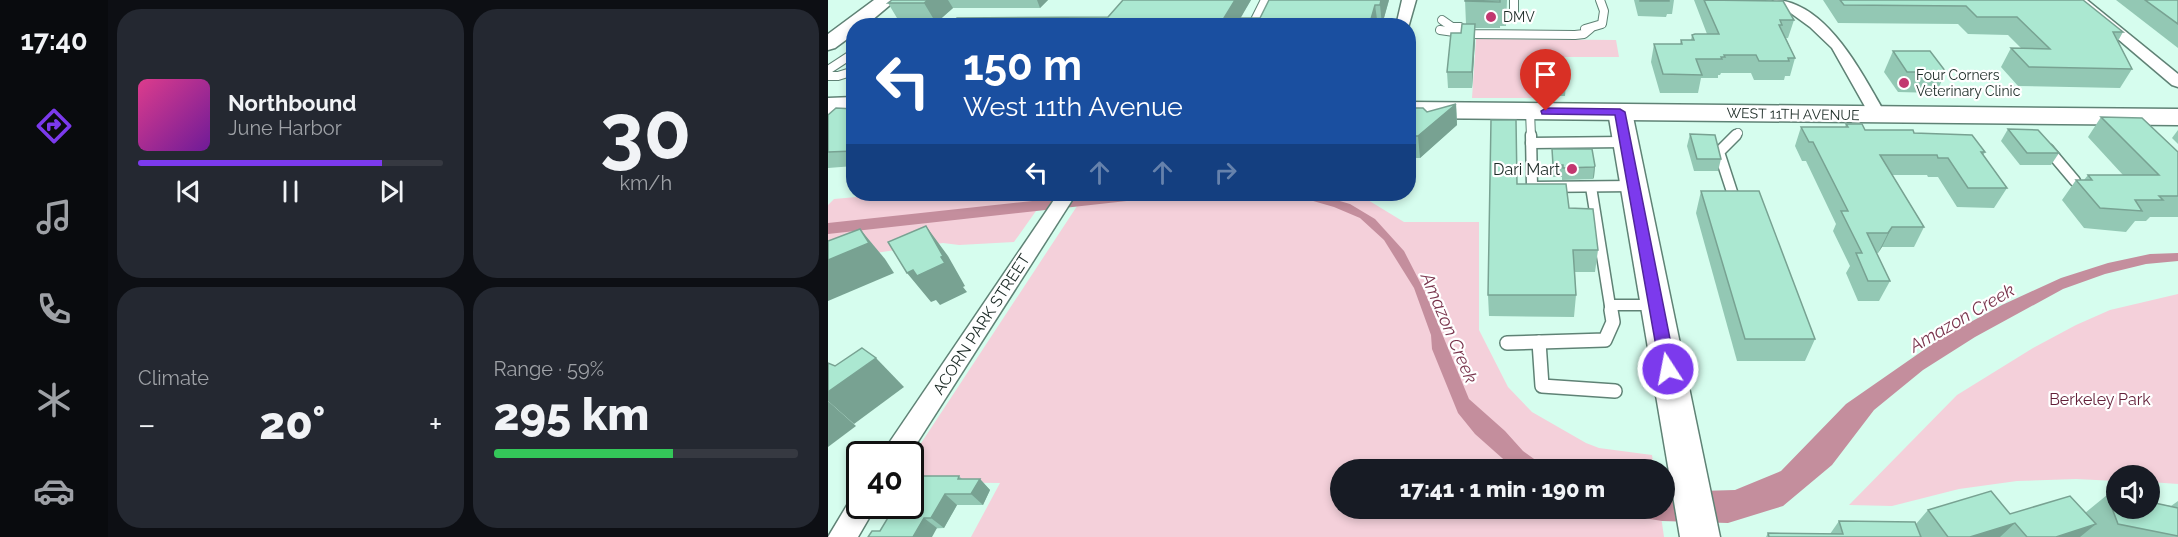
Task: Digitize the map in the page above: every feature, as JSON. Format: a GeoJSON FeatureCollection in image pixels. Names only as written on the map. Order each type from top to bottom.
{"type":"FeatureCollection","features":[{"type":"Feature","properties":{"kind":"main road"},"geometry":{"type":"LineString","coordinates":[[828,106],[846,105]]}},
{"type":"Feature","properties":{"kind":"main road","name":"WEST 11TH AVENUE"},"geometry":{"type":"LineString","coordinates":[[1416,110],[2178,117]]}},
{"type":"Feature","properties":{"kind":"street"},"geometry":{"type":"LineString","coordinates":[[862,18],[886,0]]}},
{"type":"Feature","properties":{"kind":"street"},"geometry":{"type":"LineString","coordinates":[[1405,18],[1408,0]]}},
{"type":"Feature","properties":{"kind":"street"},"geometry":{"type":"LineString","coordinates":[[1780,0],[1815,24],[1838,46],[1878,115]]}},
{"type":"Feature","properties":{"kind":"street"},"geometry":{"type":"LineString","coordinates":[[2079,0],[2178,82]]}},
{"type":"Feature","properties":{"kind":"street"},"geometry":{"type":"LineString","coordinates":[[828,44],[846,30]]}},
{"type":"Feature","properties":{"kind":"street"},"geometry":{"type":"LineString","coordinates":[[1620,112],[1700,537]]}},
{"type":"Feature","properties":{"kind":"street","name":"ACORN PARK STREET"},"geometry":{"type":"LineString","coordinates":[[904,441],[1062,201]]}},
{"type":"Feature","properties":{"kind":"street"},"geometry":{"type":"LineString","coordinates":[[842,537],[854,519]]}},
{"type":"Feature","properties":{"kind":"lane"},"geometry":{"type":"LineString","coordinates":[[1256,18],[1265,0]]}},
{"type":"Feature","properties":{"kind":"lane"},"geometry":{"type":"LineString","coordinates":[[1514,0],[1514,14]]}},
{"type":"Feature","properties":{"kind":"lane"},"geometry":{"type":"LineString","coordinates":[[1440,30],[1468,34],[1584,34],[1602,24],[1604,16],[1600,0]]}},
{"type":"Feature","properties":{"kind":"lane"},"geometry":{"type":"LineString","coordinates":[[1442,20],[1452,27],[1483,28]]}},
{"type":"Feature","properties":{"kind":"lane"},"geometry":{"type":"LineString","coordinates":[[1500,28],[1590,29]]}},
{"type":"Feature","properties":{"kind":"lane"},"geometry":{"type":"LineString","coordinates":[[828,69],[846,58]]}},
{"type":"Feature","properties":{"kind":"lane"},"geometry":{"type":"LineString","coordinates":[[828,76],[846,74]]}},
{"type":"Feature","properties":{"kind":"lane"},"geometry":{"type":"LineString","coordinates":[[1530,111],[1532,187],[1633,186]]}},
{"type":"Feature","properties":{"kind":"lane"},"geometry":{"type":"LineString","coordinates":[[1735,201],[1719,152],[1738,133]]}},
{"type":"Feature","properties":{"kind":"lane"},"geometry":{"type":"LineString","coordinates":[[1531,143],[1625,142]]}},
{"type":"Feature","properties":{"kind":"lane"},"geometry":{"type":"LineString","coordinates":[[2042,143],[2075,181]]}},
{"type":"Feature","properties":{"kind":"lane"},"geometry":{"type":"LineString","coordinates":[[1507,343],[1605,340],[1613,322],[1591,187]]}},
{"type":"Feature","properties":{"kind":"lane"},"geometry":{"type":"LineString","coordinates":[[1610,305],[1656,305]]}},
{"type":"Feature","properties":{"kind":"lane"},"geometry":{"type":"LineString","coordinates":[[1539,342],[1542,386],[1615,391]]}},
{"type":"Feature","properties":{"kind":"green space"},"geometry":{"type":"Polygon","coordinates":[[[1476,39],[1616,40],[1619,57],[1539,57],[1540,98],[1472,98],[1476,39]]]}},
{"type":"Feature","properties":{"kind":"green space"},"geometry":{"type":"Polygon","coordinates":[[[846,198],[846,201],[1043,201],[1014,242],[959,245],[943,243],[828,260],[828,205],[834,199],[846,198]]]}},
{"type":"Feature","properties":{"kind":"green space"},"geometry":{"type":"Polygon","coordinates":[[[1080,201],[1370,201],[1404,222],[1479,222],[1479,330],[1508,387],[1532,412],[1586,443],[1599,448],[1652,455],[1653,459],[1330,459],[1330,519],[1661,519],[1664,537],[971,537],[1000,483],[924,482],[922,441],[1080,201]]]}},
{"type":"Feature","properties":{"kind":"green space","name":"Berkeley Park"},"geometry":{"type":"Polygon","coordinates":[[[2178,294],[2178,484],[2160,483],[2160,465],[2106,465],[2106,480],[2017,481],[1959,489],[1892,506],[1849,505],[1957,395],[2033,348],[2110,310],[2178,294]]]}},
{"type":"Feature","properties":{"kind":"shaded area"},"geometry":{"type":"Polygon","coordinates":[[[1032,201],[1127,201],[828,234],[828,223],[1032,201]]]}},
{"type":"Feature","properties":{"kind":"shaded area"},"geometry":{"type":"Polygon","coordinates":[[[1313,201],[1340,201],[1350,204],[1375,219],[1404,251],[1424,290],[1469,399],[1534,459],[1503,459],[1475,434],[1458,413],[1432,349],[1431,335],[1414,288],[1384,240],[1360,218],[1313,201]]]}},
{"type":"Feature","properties":{"kind":"shaded area"},"geometry":{"type":"Polygon","coordinates":[[[2178,253],[2178,261],[2146,264],[2105,274],[2063,289],[1975,337],[1923,370],[1874,410],[1832,465],[1783,506],[1728,523],[1650,519],[1675,519],[1675,492],[1735,490],[1781,471],[1846,404],[1941,338],[2002,305],[2061,278],[2108,263],[2150,254],[2178,253]]]}},
{"type":"Feature","properties":{"kind":"building"},"geometry":{"type":"Polygon","coordinates":[[[892,0],[928,0],[924,3],[888,3],[892,0]]]}},
{"type":"Feature","properties":{"kind":"building"},"geometry":{"type":"Polygon","coordinates":[[[1123,0],[1235,0],[1224,18],[957,18],[1108,17],[1123,0]]]}},
{"type":"Feature","properties":{"kind":"building"},"geometry":{"type":"Polygon","coordinates":[[[1269,0],[1381,0],[1380,5],[1375,5],[1371,18],[1260,18],[1269,0]]]}},
{"type":"Feature","properties":{"kind":"building"},"geometry":{"type":"Polygon","coordinates":[[[1500,0],[1500,2],[1465,1],[1500,0]]]}},
{"type":"Feature","properties":{"kind":"building"},"geometry":{"type":"Polygon","coordinates":[[[1669,0],[1669,1],[1640,1],[1669,0]]]}},
{"type":"Feature","properties":{"kind":"building"},"geometry":{"type":"Polygon","coordinates":[[[1704,0],[1783,1],[1794,20],[1780,20],[1782,25],[1779,25],[1795,58],[1788,58],[1789,61],[1759,61],[1756,55],[1724,55],[1722,59],[1696,59],[1702,75],[1663,74],[1654,44],[1682,44],[1681,40],[1694,40],[1692,35],[1695,34],[1719,34],[1704,0]]]}},
{"type":"Feature","properties":{"kind":"building"},"geometry":{"type":"Polygon","coordinates":[[[1840,0],[2083,0],[2123,32],[2113,32],[2132,69],[2029,67],[2011,48],[2050,49],[2017,17],[1977,17],[1966,6],[1844,5],[1840,0]]]}},
{"type":"Feature","properties":{"kind":"building"},"geometry":{"type":"Polygon","coordinates":[[[2145,0],[2178,0],[2178,24],[2145,0]]]}},
{"type":"Feature","properties":{"kind":"building"},"geometry":{"type":"Polygon","coordinates":[[[1462,24],[1475,24],[1472,72],[1447,72],[1451,33],[1461,33],[1462,24]]]}},
{"type":"Feature","properties":{"kind":"building"},"geometry":{"type":"Polygon","coordinates":[[[1893,51],[1930,51],[1946,72],[1907,72],[1893,51]]]}},
{"type":"Feature","properties":{"kind":"building"},"geometry":{"type":"Polygon","coordinates":[[[1539,58],[1563,58],[1566,84],[1540,84],[1539,58]]]}},
{"type":"Feature","properties":{"kind":"building"},"geometry":{"type":"Polygon","coordinates":[[[1456,104],[1416,136],[1416,108],[1423,108],[1427,112],[1456,104]]]}},
{"type":"Feature","properties":{"kind":"building"},"geometry":{"type":"Polygon","coordinates":[[[836,108],[846,109],[846,151],[828,152],[828,115],[836,108]]]}},
{"type":"Feature","properties":{"kind":"building"},"geometry":{"type":"Polygon","coordinates":[[[2101,117],[2142,118],[2178,152],[2178,196],[2159,196],[2163,200],[2135,200],[2142,211],[2100,208],[2076,180],[2092,180],[2088,175],[2159,175],[2101,117]]]}},
{"type":"Feature","properties":{"kind":"building"},"geometry":{"type":"Polygon","coordinates":[[[1491,120],[1516,120],[1517,184],[1566,184],[1569,208],[1593,209],[1598,250],[1573,250],[1576,295],[1488,295],[1491,120]]]}},
{"type":"Feature","properties":{"kind":"building"},"geometry":{"type":"Polygon","coordinates":[[[1846,124],[1862,124],[1865,130],[1913,130],[1914,133],[1972,135],[1985,152],[1981,152],[2007,188],[1968,188],[1948,158],[1938,158],[1937,155],[1880,155],[1924,227],[1892,227],[1888,233],[1867,233],[1890,281],[1868,281],[1856,253],[1862,253],[1841,211],[1848,211],[1813,142],[1809,142],[1801,127],[1848,127],[1846,124]]]}},
{"type":"Feature","properties":{"kind":"building"},"geometry":{"type":"Polygon","coordinates":[[[2008,129],[2038,130],[2059,153],[2027,153],[2008,129]]]}},
{"type":"Feature","properties":{"kind":"building"},"geometry":{"type":"Polygon","coordinates":[[[1690,134],[1715,135],[1721,159],[1697,159],[1690,134]]]}},
{"type":"Feature","properties":{"kind":"building"},"geometry":{"type":"Polygon","coordinates":[[[1552,149],[1592,149],[1595,166],[1563,168],[1563,165],[1553,165],[1552,149]]]}},
{"type":"Feature","properties":{"kind":"building"},"geometry":{"type":"Polygon","coordinates":[[[1701,191],[1759,191],[1815,339],[1745,339],[1701,191]]]}},
{"type":"Feature","properties":{"kind":"building"},"geometry":{"type":"Polygon","coordinates":[[[926,226],[945,263],[917,276],[913,270],[907,273],[888,242],[926,226]]]}},
{"type":"Feature","properties":{"kind":"building"},"geometry":{"type":"Polygon","coordinates":[[[860,229],[869,243],[828,260],[828,241],[860,229]]]}},
{"type":"Feature","properties":{"kind":"building"},"geometry":{"type":"Polygon","coordinates":[[[862,348],[876,358],[828,392],[828,363],[835,366],[862,348]]]}},
{"type":"Feature","properties":{"kind":"building"},"geometry":{"type":"Polygon","coordinates":[[[924,476],[959,476],[958,479],[980,479],[971,494],[945,494],[931,518],[924,518],[924,476]]]}},
{"type":"Feature","properties":{"kind":"building"},"geometry":{"type":"Polygon","coordinates":[[[1991,491],[2010,514],[2070,496],[2096,524],[2056,537],[2027,537],[2015,523],[1970,537],[1948,537],[1928,510],[1991,491]]]}},
{"type":"Feature","properties":{"kind":"building"},"geometry":{"type":"Polygon","coordinates":[[[2160,504],[2178,508],[2178,536],[2118,524],[2116,519],[2160,519],[2160,504]]]}},
{"type":"Feature","properties":{"kind":"building"},"geometry":{"type":"Polygon","coordinates":[[[887,519],[923,519],[913,537],[868,537],[872,531],[880,531],[887,519]]]}},
{"type":"Feature","properties":{"kind":"building"},"geometry":{"type":"Polygon","coordinates":[[[1839,521],[1915,522],[1921,537],[1769,537],[1768,533],[1843,534],[1839,521]]]}},
{"type":"Feature","properties":{"kind":"place","name":"DMV"},"geometry":{"type":"Point","coordinates":[1491,17]}},
{"type":"Feature","properties":{"kind":"place","name":"Four Corners Veterinary Clinic"},"geometry":{"type":"Point","coordinates":[1904,83]}},
{"type":"Feature","properties":{"kind":"place","name":"Dari Mart"},"geometry":{"type":"Point","coordinates":[1572,169]}},
{"type":"Feature","properties":{"kind":"route"},"geometry":{"type":"LineString","coordinates":[[1546,111],[1620,112],[1668,369]]}},
{"type":"Feature","properties":{"kind":"water label","name":"Amazon Creek"},"geometry":{"type":"Point","coordinates":[1962,318]}},
{"type":"Feature","properties":{"kind":"water label","name":"Amazon Creek"},"geometry":{"type":"Point","coordinates":[1449,328]}}]}
